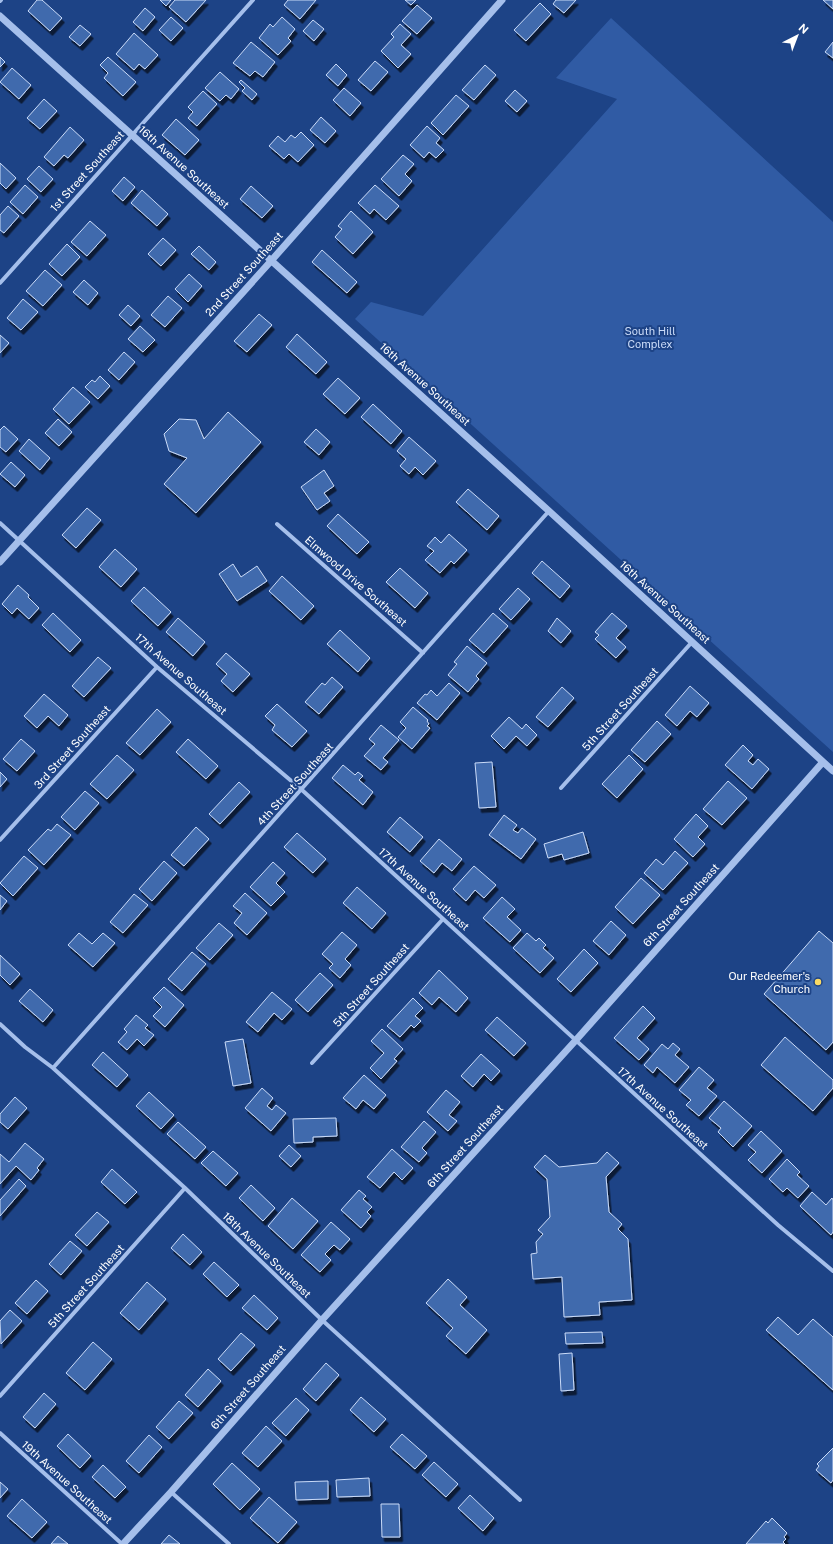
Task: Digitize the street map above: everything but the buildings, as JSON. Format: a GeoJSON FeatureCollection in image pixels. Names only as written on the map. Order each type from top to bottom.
{"type":"FeatureCollection","features":[{"type":"Feature","properties":{"kind":"street","name":"1st Street Southeast"},"geometry":{"type":"LineString","coordinates":[[0,283],[253,0]]}},
{"type":"Feature","properties":{"kind":"street","name":"2nd Street Southeast"},"geometry":{"type":"LineString","coordinates":[[0,562],[271,261],[502,0]]}},
{"type":"Feature","properties":{"kind":"street","name":"16th Avenue Southeast"},"geometry":{"type":"LineString","coordinates":[[0,16],[549,511],[833,771]]}},
{"type":"Feature","properties":{"kind":"street","name":"4th Street Southeast"},"geometry":{"type":"LineString","coordinates":[[53,1068],[549,511]]}},
{"type":"Feature","properties":{"kind":"street","name":"17th Avenue Southeast"},"geometry":{"type":"LineString","coordinates":[[0,523],[157,667],[302,790],[778,1225],[833,1271]]}},
{"type":"Feature","properties":{"kind":"street","name":"Elmwood Drive Southeast"},"geometry":{"type":"LineString","coordinates":[[277,524],[423,653]]}},
{"type":"Feature","properties":{"kind":"street","name":"5th Street Southeast"},"geometry":{"type":"LineString","coordinates":[[561,788],[692,642]]}},
{"type":"Feature","properties":{"kind":"street","name":"3rd Street Southeast"},"geometry":{"type":"LineString","coordinates":[[0,840],[157,667]]}},
{"type":"Feature","properties":{"kind":"street","name":"6th Street Southeast"},"geometry":{"type":"LineString","coordinates":[[122,1544],[171,1492],[322,1320],[576,1040],[823,762]]}},
{"type":"Feature","properties":{"kind":"street","name":"5th Street Southeast"},"geometry":{"type":"LineString","coordinates":[[312,1063],[443,919]]}},
{"type":"Feature","properties":{"kind":"street","name":"18th Avenue Southeast"},"geometry":{"type":"LineString","coordinates":[[0,1024],[25,1047],[53,1068],[185,1188],[322,1320],[520,1500]]}},
{"type":"Feature","properties":{"kind":"street","name":"5th Street Southeast"},"geometry":{"type":"LineString","coordinates":[[0,1396],[185,1188]]}},
{"type":"Feature","properties":{"kind":"street","name":"19th Avenue Southeast"},"geometry":{"type":"LineString","coordinates":[[0,1434],[122,1544]]}},
{"type":"Feature","properties":{"kind":"street"},"geometry":{"type":"LineString","coordinates":[[171,1492],[229,1544]]}},
{"type":"Feature","properties":{"kind":"green space","name":"South Hill Complex"},"geometry":{"type":"Polygon","coordinates":[[[611,18],[833,222],[833,752],[355,319],[371,302],[423,316],[617,99],[556,78],[611,18]]]}},
{"type":"Feature","properties":{"kind":"place","name":"Our Redeemer's Church"},"geometry":{"type":"Point","coordinates":[818,982]}}]}
